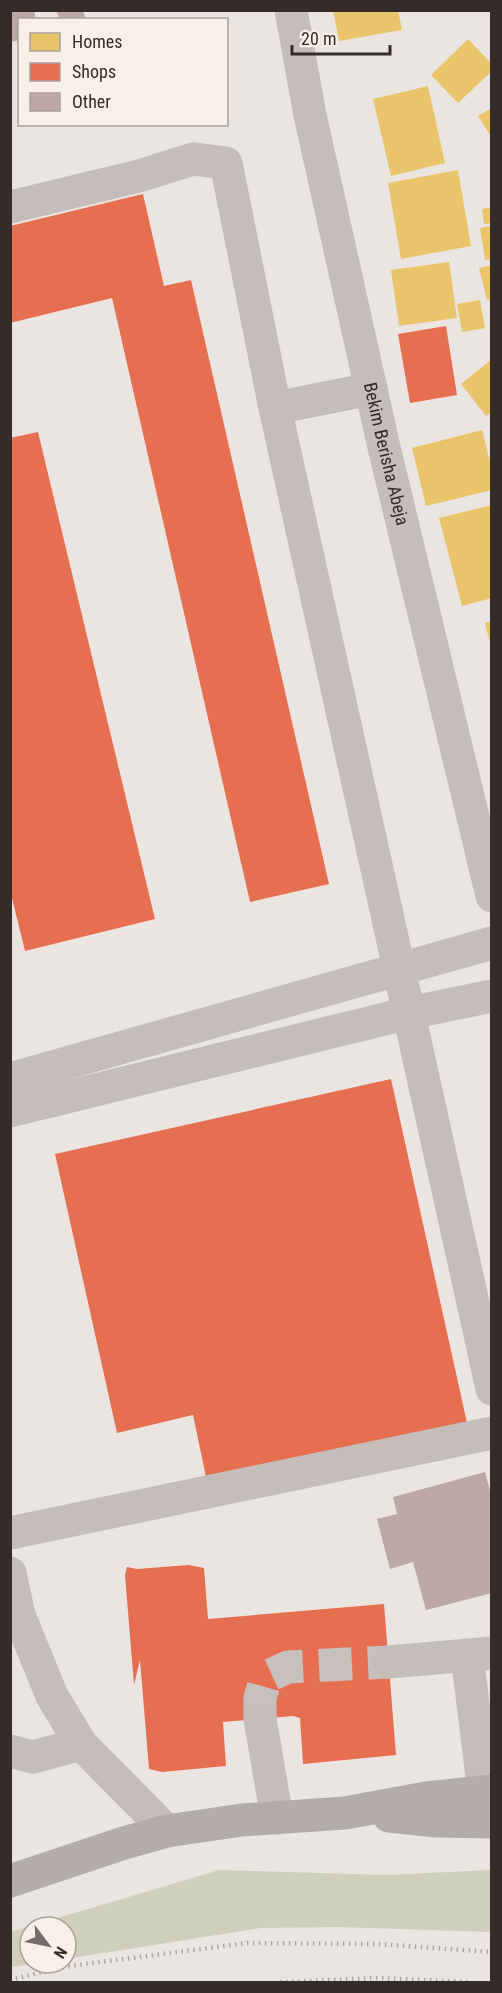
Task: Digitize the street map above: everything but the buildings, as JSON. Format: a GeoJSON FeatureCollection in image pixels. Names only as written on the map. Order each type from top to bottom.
{"type":"FeatureCollection","features":[{"type":"Feature","properties":{"kind":"main road"},"geometry":{"type":"LineString","coordinates":[[10,1881],[124,1842],[167,1831],[242,1820],[345,1813],[437,1821],[489,1802]]}},
{"type":"Feature","properties":{"kind":"street","name":"Bekim Berisha Abeja"},"geometry":{"type":"LineString","coordinates":[[291,10],[310,115],[371,389],[492,896]]}},
{"type":"Feature","properties":{"kind":"street"},"geometry":{"type":"LineString","coordinates":[[10,207],[139,176],[193,159],[226,163],[275,408],[492,1389]]}},
{"type":"Feature","properties":{"kind":"street"},"geometry":{"type":"LineString","coordinates":[[275,408],[371,389]]}},
{"type":"Feature","properties":{"kind":"street"},"geometry":{"type":"LineString","coordinates":[[10,1079],[492,943]]}},
{"type":"Feature","properties":{"kind":"street"},"geometry":{"type":"LineString","coordinates":[[10,1111],[409,1013],[492,996]]}},
{"type":"Feature","properties":{"kind":"street"},"geometry":{"type":"LineString","coordinates":[[10,1533],[492,1433]]}},
{"type":"Feature","properties":{"kind":"street"},"geometry":{"type":"LineString","coordinates":[[10,1573],[20,1615],[52,1696],[81,1744],[167,1831]]}},
{"type":"Feature","properties":{"kind":"street"},"geometry":{"type":"LineString","coordinates":[[389,1662],[479,1654],[489,1802]]}},
{"type":"Feature","properties":{"kind":"street"},"geometry":{"type":"LineString","coordinates":[[260,1719],[277,1818]]}},
{"type":"Feature","properties":{"kind":"street"},"geometry":{"type":"LineString","coordinates":[[10,1751],[33,1757],[81,1744]]}},
{"type":"Feature","properties":{"kind":"green space"},"geometry":{"type":"Polygon","coordinates":[[[219,1870],[386,1875],[491,1870],[491,1932],[338,1927],[261,1928],[78,1957],[78,1915],[68,1915],[219,1870]]]}},
{"type":"Feature","properties":{"kind":"green space"},"geometry":{"type":"Polygon","coordinates":[[[18,1930],[18,1966],[11,1967],[11,1932],[18,1930]]]}},
{"type":"Feature","properties":{"kind":"tunnel"},"geometry":{"type":"LineString","coordinates":[[260,1719],[260,1698],[266,1677],[288,1667],[389,1662]]}},
{"type":"Feature","properties":{"kind":"railway"},"geometry":{"type":"LineString","coordinates":[[10,1980],[62,1967],[247,1943],[378,1944],[492,1952]]}},
{"type":"Feature","properties":{"kind":"railway"},"geometry":{"type":"LineString","coordinates":[[280,1982],[375,1978],[471,1982]]}}]}
